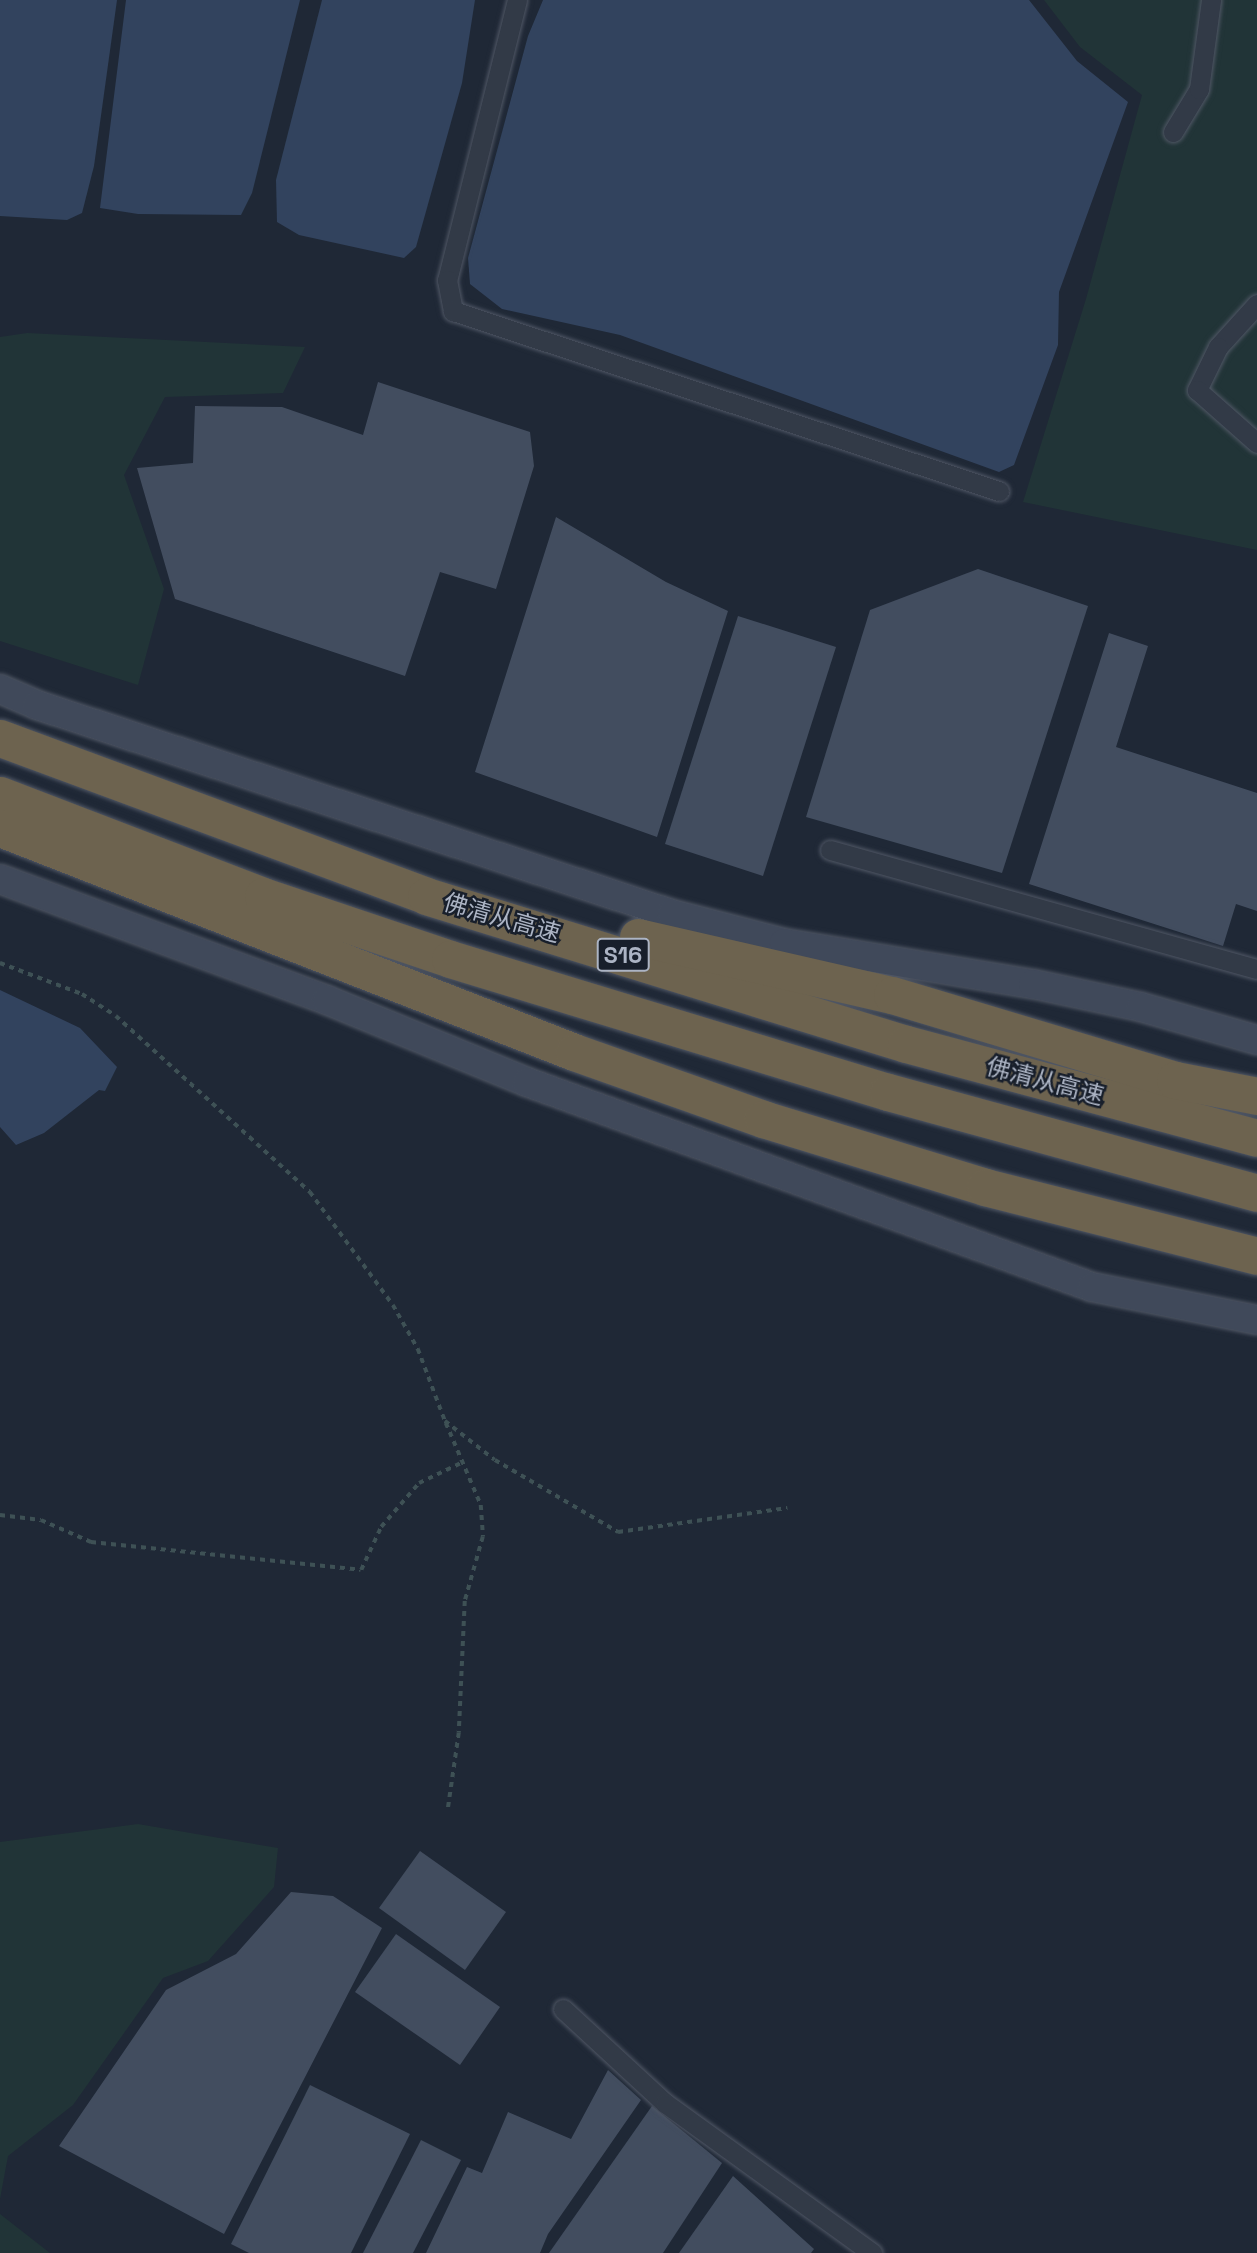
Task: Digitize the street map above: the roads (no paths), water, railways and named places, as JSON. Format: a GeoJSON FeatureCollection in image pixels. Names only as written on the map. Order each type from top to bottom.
{"type":"FeatureCollection","features":[{"type":"Feature","properties":{"kind":"highway","name":"佛清从高速"},"geometry":{"type":"LineString","coordinates":[[0,738],[362,875],[855,1029],[1257,1138]]}},
{"type":"Feature","properties":{"kind":"highway","name":"S16"},"geometry":{"type":"LineString","coordinates":[[0,795],[274,900],[450,959],[888,1092],[1257,1193]]}},
{"type":"Feature","properties":{"kind":"highway"},"geometry":{"type":"LineString","coordinates":[[0,828],[574,1052],[764,1119],[985,1187],[1257,1256]]}},
{"type":"Feature","properties":{"kind":"highway"},"geometry":{"type":"LineString","coordinates":[[362,875],[449,888],[892,995],[1175,1080],[1257,1096]]}},
{"type":"Feature","properties":{"kind":"main road"},"geometry":{"type":"LineString","coordinates":[[0,689],[37,705],[672,914],[784,943],[1114,1001],[1257,1040]]}},
{"type":"Feature","properties":{"kind":"main road"},"geometry":{"type":"LineString","coordinates":[[0,879],[314,995],[527,1083],[1092,1287],[1257,1320]]}},
{"type":"Feature","properties":{"kind":"street"},"geometry":{"type":"LineString","coordinates":[[517,0],[447,280],[453,311],[999,491]]}},
{"type":"Feature","properties":{"kind":"street"},"geometry":{"type":"LineString","coordinates":[[1173,132],[1199,89],[1211,0]]}},
{"type":"Feature","properties":{"kind":"street"},"geometry":{"type":"LineString","coordinates":[[1257,304],[1219,347],[1197,390],[1257,443]]}},
{"type":"Feature","properties":{"kind":"street"},"geometry":{"type":"LineString","coordinates":[[830,850],[1257,970]]}},
{"type":"Feature","properties":{"kind":"street"},"geometry":{"type":"LineString","coordinates":[[563,2009],[665,2103],[872,2253]]}},
{"type":"Feature","properties":{"kind":"water"},"geometry":{"type":"Polygon","coordinates":[[[0,0],[117,0],[94,166],[82,213],[67,220],[0,216],[0,0]]]}},
{"type":"Feature","properties":{"kind":"water"},"geometry":{"type":"Polygon","coordinates":[[[126,0],[300,0],[252,193],[241,215],[138,214],[100,208],[126,0]]]}},
{"type":"Feature","properties":{"kind":"water"},"geometry":{"type":"Polygon","coordinates":[[[322,0],[475,0],[462,83],[416,247],[404,258],[299,235],[277,222],[276,180],[322,0]]]}},
{"type":"Feature","properties":{"kind":"water"},"geometry":{"type":"Polygon","coordinates":[[[543,0],[1029,0],[1077,61],[1128,102],[1059,292],[1058,345],[1014,465],[999,472],[620,335],[502,309],[470,284],[468,258],[528,36],[543,0]]]}},
{"type":"Feature","properties":{"kind":"water"},"geometry":{"type":"Polygon","coordinates":[[[0,990],[80,1028],[117,1067],[105,1091],[99,1090],[44,1133],[16,1145],[0,1127],[0,990]]]}}]}
